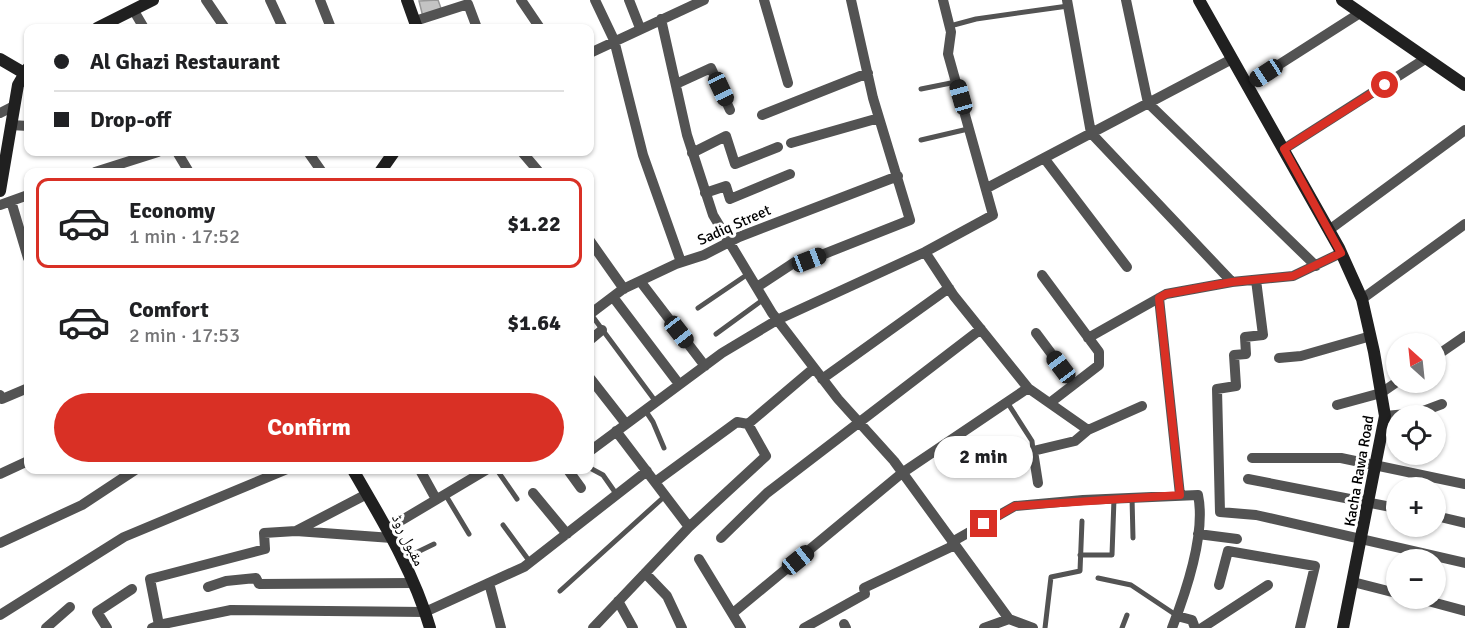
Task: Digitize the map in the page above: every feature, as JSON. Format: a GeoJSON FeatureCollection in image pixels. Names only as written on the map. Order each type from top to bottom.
{"type":"FeatureCollection","features":[{"type":"Feature","properties":{"kind":"street"},"geometry":{"type":"LineString","coordinates":[[106,24],[153,0]]}},
{"type":"Feature","properties":{"kind":"street"},"geometry":{"type":"LineString","coordinates":[[206,0],[222,24]]}},
{"type":"Feature","properties":{"kind":"street"},"geometry":{"type":"LineString","coordinates":[[270,0],[281,24]]}},
{"type":"Feature","properties":{"kind":"street"},"geometry":{"type":"LineString","coordinates":[[320,0],[330,24]]}},
{"type":"Feature","properties":{"kind":"street"},"geometry":{"type":"LineString","coordinates":[[407,0],[416,24]]}},
{"type":"Feature","properties":{"kind":"street"},"geometry":{"type":"LineString","coordinates":[[521,0],[537,24]]}},
{"type":"Feature","properties":{"kind":"street"},"geometry":{"type":"LineString","coordinates":[[595,0],[614,40],[643,155],[681,262]]}},
{"type":"Feature","properties":{"kind":"street"},"geometry":{"type":"LineString","coordinates":[[629,0],[640,28]]}},
{"type":"Feature","properties":{"kind":"street"},"geometry":{"type":"LineString","coordinates":[[594,51],[704,0]]}},
{"type":"Feature","properties":{"kind":"street"},"geometry":{"type":"LineString","coordinates":[[764,0],[788,82]]}},
{"type":"Feature","properties":{"kind":"street"},"geometry":{"type":"LineString","coordinates":[[757,287],[795,262],[809,260],[909,221],[879,118],[851,0]]}},
{"type":"Feature","properties":{"kind":"street"},"geometry":{"type":"LineString","coordinates":[[594,448],[705,366],[777,320],[925,252],[993,215],[948,54],[950,26],[943,0]]}},
{"type":"Feature","properties":{"kind":"street"},"geometry":{"type":"LineString","coordinates":[[1126,0],[1148,103],[1316,266]]}},
{"type":"Feature","properties":{"kind":"street","name":"Kacha Rawa Road"},"geometry":{"type":"LineString","coordinates":[[1199,0],[1341,253],[1362,299],[1371,336],[1385,416],[1343,628]]}},
{"type":"Feature","properties":{"kind":"street"},"geometry":{"type":"LineString","coordinates":[[1342,0],[1465,85]]}},
{"type":"Feature","properties":{"kind":"street"},"geometry":{"type":"LineString","coordinates":[[418,24],[472,2],[476,24]]}},
{"type":"Feature","properties":{"kind":"street"},"geometry":{"type":"LineString","coordinates":[[1068,3],[1091,133],[1232,282]]}},
{"type":"Feature","properties":{"kind":"street"},"geometry":{"type":"LineString","coordinates":[[134,11],[142,24]]}},
{"type":"Feature","properties":{"kind":"street"},"geometry":{"type":"LineString","coordinates":[[1247,85],[1360,13]]}},
{"type":"Feature","properties":{"kind":"street"},"geometry":{"type":"LineString","coordinates":[[661,19],[692,153],[705,193],[713,215],[748,274],[777,320],[822,379],[902,473],[1009,619],[1025,623],[1033,628]]}},
{"type":"Feature","properties":{"kind":"street"},"geometry":{"type":"LineString","coordinates":[[0,59],[24,69]]}},
{"type":"Feature","properties":{"kind":"street"},"geometry":{"type":"LineString","coordinates":[[987,188],[1232,59]]}},
{"type":"Feature","properties":{"kind":"street"},"geometry":{"type":"LineString","coordinates":[[1284,149],[1425,59]]}},
{"type":"Feature","properties":{"kind":"street"},"geometry":{"type":"LineString","coordinates":[[676,84],[711,68],[730,110]]}},
{"type":"Feature","properties":{"kind":"street"},"geometry":{"type":"LineString","coordinates":[[762,115],[868,73]]}},
{"type":"Feature","properties":{"kind":"street"},"geometry":{"type":"LineString","coordinates":[[0,191],[10,125],[24,76]]}},
{"type":"Feature","properties":{"kind":"street"},"geometry":{"type":"LineString","coordinates":[[0,112],[14,106]]}},
{"type":"Feature","properties":{"kind":"street"},"geometry":{"type":"LineString","coordinates":[[791,144],[879,118]]}},
{"type":"Feature","properties":{"kind":"street"},"geometry":{"type":"LineString","coordinates":[[10,125],[24,126]]}},
{"type":"Feature","properties":{"kind":"street"},"geometry":{"type":"LineString","coordinates":[[1329,230],[1465,130]]}},
{"type":"Feature","properties":{"kind":"street"},"geometry":{"type":"LineString","coordinates":[[692,153],[726,136],[735,164],[778,147]]}},
{"type":"Feature","properties":{"kind":"street"},"geometry":{"type":"LineString","coordinates":[[127,167],[150,156]]}},
{"type":"Feature","properties":{"kind":"street"},"geometry":{"type":"LineString","coordinates":[[525,156],[535,168]]}},
{"type":"Feature","properties":{"kind":"street"},"geometry":{"type":"LineString","coordinates":[[1044,158],[1127,267]]}},
{"type":"Feature","properties":{"kind":"street"},"geometry":{"type":"LineString","coordinates":[[705,193],[726,186],[730,199],[790,174]]}},
{"type":"Feature","properties":{"kind":"street","name":"Sadiq Street"},"geometry":{"type":"LineString","coordinates":[[594,310],[624,289],[681,262],[897,177]]}},
{"type":"Feature","properties":{"kind":"street"},"geometry":{"type":"LineString","coordinates":[[0,205],[24,196]]}},
{"type":"Feature","properties":{"kind":"street"},"geometry":{"type":"LineString","coordinates":[[11,201],[24,245]]}},
{"type":"Feature","properties":{"kind":"street"},"geometry":{"type":"LineString","coordinates":[[1362,299],[1465,224]]}},
{"type":"Feature","properties":{"kind":"street"},"geometry":{"type":"LineString","coordinates":[[594,247],[624,289]]}},
{"type":"Feature","properties":{"kind":"street"},"geometry":{"type":"LineString","coordinates":[[925,252],[949,288],[1028,388],[1088,430]]}},
{"type":"Feature","properties":{"kind":"street"},"geometry":{"type":"LineString","coordinates":[[1088,338],[1166,294],[1232,282],[1293,276],[1341,253]]}},
{"type":"Feature","properties":{"kind":"street"},"geometry":{"type":"LineString","coordinates":[[1042,275],[1099,352],[1099,365],[1051,402]]}},
{"type":"Feature","properties":{"kind":"street"},"geometry":{"type":"LineString","coordinates":[[1256,280],[1263,335],[1245,338],[1246,354],[1234,355],[1236,386],[1217,389],[1220,512],[1256,515],[1465,563]]}},
{"type":"Feature","properties":{"kind":"street"},"geometry":{"type":"LineString","coordinates":[[640,281],[705,366]]}},
{"type":"Feature","properties":{"kind":"street"},"geometry":{"type":"LineString","coordinates":[[822,379],[949,288]]}},
{"type":"Feature","properties":{"kind":"street"},"geometry":{"type":"LineString","coordinates":[[613,297],[680,384]]}},
{"type":"Feature","properties":{"kind":"street"},"geometry":{"type":"LineString","coordinates":[[1159,298],[1180,495]]}},
{"type":"Feature","properties":{"kind":"street"},"geometry":{"type":"LineString","coordinates":[[721,538],[767,493],[981,329]]}},
{"type":"Feature","properties":{"kind":"street"},"geometry":{"type":"LineString","coordinates":[[594,337],[602,330]]}},
{"type":"Feature","properties":{"kind":"street"},"geometry":{"type":"LineString","coordinates":[[1036,333],[1074,384]]}},
{"type":"Feature","properties":{"kind":"street"},"geometry":{"type":"LineString","coordinates":[[1279,358],[1301,356],[1371,336]]}},
{"type":"Feature","properties":{"kind":"street"},"geometry":{"type":"LineString","coordinates":[[1446,349],[1465,336]]}},
{"type":"Feature","properties":{"kind":"street"},"geometry":{"type":"LineString","coordinates":[[748,424],[814,368]]}},
{"type":"Feature","properties":{"kind":"street"},"geometry":{"type":"LineString","coordinates":[[733,613],[902,473],[1028,388]]}},
{"type":"Feature","properties":{"kind":"street"},"geometry":{"type":"LineString","coordinates":[[0,398],[24,389]]}},
{"type":"Feature","properties":{"kind":"street"},"geometry":{"type":"LineString","coordinates":[[1337,405],[1381,393],[1386,389]]}},
{"type":"Feature","properties":{"kind":"street"},"geometry":{"type":"LineString","coordinates":[[594,393],[621,428],[647,471],[688,527]]}},
{"type":"Feature","properties":{"kind":"street"},"geometry":{"type":"LineString","coordinates":[[1385,416],[1418,413],[1442,404]]}},
{"type":"Feature","properties":{"kind":"street"},"geometry":{"type":"LineString","coordinates":[[1038,483],[1033,451],[1075,441],[1088,430],[1142,406]]}},
{"type":"Feature","properties":{"kind":"street"},"geometry":{"type":"LineString","coordinates":[[655,482],[737,422],[748,424]]}},
{"type":"Feature","properties":{"kind":"street"},"geometry":{"type":"LineString","coordinates":[[593,628],[688,527],[766,456],[748,424]]}},
{"type":"Feature","properties":{"kind":"street"},"geometry":{"type":"LineString","coordinates":[[1252,458],[1341,458],[1465,484]]}},
{"type":"Feature","properties":{"kind":"street"},"geometry":{"type":"LineString","coordinates":[[0,474],[24,463]]}},
{"type":"Feature","properties":{"kind":"street"},"geometry":{"type":"LineString","coordinates":[[479,474],[441,496],[389,533],[264,532],[265,549],[150,579],[156,627],[231,610],[425,612],[530,562],[647,471]]}},
{"type":"Feature","properties":{"kind":"street"},"geometry":{"type":"LineString","coordinates":[[0,543],[82,505],[129,474]]}},
{"type":"Feature","properties":{"kind":"street"},"geometry":{"type":"LineString","coordinates":[[0,615],[124,537],[275,474]]}},
{"type":"Feature","properties":{"kind":"street","name":"مقبول روڈ"},"geometry":{"type":"LineString","coordinates":[[356,474],[402,560],[430,628]]}},
{"type":"Feature","properties":{"kind":"street"},"geometry":{"type":"LineString","coordinates":[[423,474],[441,496]]}},
{"type":"Feature","properties":{"kind":"street"},"geometry":{"type":"LineString","coordinates":[[571,474],[581,488]]}},
{"type":"Feature","properties":{"kind":"street"},"geometry":{"type":"LineString","coordinates":[[1248,479],[1386,505]]}},
{"type":"Feature","properties":{"kind":"street"},"geometry":{"type":"LineString","coordinates":[[533,493],[567,534]]}},
{"type":"Feature","properties":{"kind":"street"},"geometry":{"type":"LineString","coordinates":[[296,531],[367,494]]}},
{"type":"Feature","properties":{"kind":"street"},"geometry":{"type":"LineString","coordinates":[[804,628],[865,594],[864,588],[954,544],[1015,506],[1114,498],[1199,495],[1198,534],[1184,595],[1172,628]]}},
{"type":"Feature","properties":{"kind":"street"},"geometry":{"type":"LineString","coordinates":[[1446,518],[1465,523]]}},
{"type":"Feature","properties":{"kind":"street"},"geometry":{"type":"LineString","coordinates":[[1198,534],[1237,539]]}},
{"type":"Feature","properties":{"kind":"street"},"geometry":{"type":"LineString","coordinates":[[1219,585],[1228,551],[1315,566],[1300,628]]}},
{"type":"Feature","properties":{"kind":"street"},"geometry":{"type":"LineString","coordinates":[[699,559],[741,628]]}},
{"type":"Feature","properties":{"kind":"street"},"geometry":{"type":"LineString","coordinates":[[645,573],[667,596],[682,628]]}},
{"type":"Feature","properties":{"kind":"street"},"geometry":{"type":"LineString","coordinates":[[208,587],[226,581],[256,578],[259,584],[412,583]]}},
{"type":"Feature","properties":{"kind":"street"},"geometry":{"type":"LineString","coordinates":[[1353,582],[1386,590]]}},
{"type":"Feature","properties":{"kind":"street"},"geometry":{"type":"LineString","coordinates":[[489,583],[501,628]]}},
{"type":"Feature","properties":{"kind":"street"},"geometry":{"type":"LineString","coordinates":[[1202,628],[1268,585]]}},
{"type":"Feature","properties":{"kind":"street"},"geometry":{"type":"LineString","coordinates":[[108,628],[97,612],[132,589]]}},
{"type":"Feature","properties":{"kind":"street"},"geometry":{"type":"LineString","coordinates":[[618,601],[633,628]]}},
{"type":"Feature","properties":{"kind":"street"},"geometry":{"type":"LineString","coordinates":[[1446,606],[1465,611]]}},
{"type":"Feature","properties":{"kind":"street"},"geometry":{"type":"LineString","coordinates":[[46,628],[70,607]]}},
{"type":"Feature","properties":{"kind":"street"},"geometry":{"type":"LineString","coordinates":[[1177,616],[1192,620],[1195,628]]}},
{"type":"Feature","properties":{"kind":"street"},"geometry":{"type":"LineString","coordinates":[[984,628],[996,626],[1009,619]]}},
{"type":"Feature","properties":{"kind":"lane"},"geometry":{"type":"LineString","coordinates":[[950,26],[976,19],[1068,3]]}},
{"type":"Feature","properties":{"kind":"lane"},"geometry":{"type":"LineString","coordinates":[[921,89],[956,82]]}},
{"type":"Feature","properties":{"kind":"lane"},"geometry":{"type":"LineString","coordinates":[[921,140],[970,129]]}},
{"type":"Feature","properties":{"kind":"lane"},"geometry":{"type":"LineString","coordinates":[[698,308],[748,274]]}},
{"type":"Feature","properties":{"kind":"lane"},"geometry":{"type":"LineString","coordinates":[[716,334],[764,299]]}},
{"type":"Feature","properties":{"kind":"lane"},"geometry":{"type":"LineString","coordinates":[[594,319],[656,402]]}},
{"type":"Feature","properties":{"kind":"lane"},"geometry":{"type":"LineString","coordinates":[[1007,402],[1032,441],[1033,451]]}},
{"type":"Feature","properties":{"kind":"lane"},"geometry":{"type":"LineString","coordinates":[[645,410],[664,448]]}},
{"type":"Feature","properties":{"kind":"lane"},"geometry":{"type":"LineString","coordinates":[[594,470],[603,475],[617,495]]}},
{"type":"Feature","properties":{"kind":"lane"},"geometry":{"type":"LineString","coordinates":[[499,474],[517,499]]}},
{"type":"Feature","properties":{"kind":"lane"},"geometry":{"type":"LineString","coordinates":[[441,496],[469,534]]}},
{"type":"Feature","properties":{"kind":"lane"},"geometry":{"type":"LineString","coordinates":[[560,591],[665,496]]}},
{"type":"Feature","properties":{"kind":"lane"},"geometry":{"type":"LineString","coordinates":[[1132,497],[1133,538]]}},
{"type":"Feature","properties":{"kind":"lane"},"geometry":{"type":"LineString","coordinates":[[1080,555],[1112,555],[1114,498]]}},
{"type":"Feature","properties":{"kind":"lane"},"geometry":{"type":"LineString","coordinates":[[1045,628],[1051,577],[1080,571],[1082,521]]}},
{"type":"Feature","properties":{"kind":"lane"},"geometry":{"type":"LineString","coordinates":[[504,525],[530,562]]}},
{"type":"Feature","properties":{"kind":"lane"},"geometry":{"type":"LineString","coordinates":[[402,560],[434,544]]}},
{"type":"Feature","properties":{"kind":"lane"},"geometry":{"type":"LineString","coordinates":[[1098,578],[1131,585],[1177,616]]}},
{"type":"Feature","properties":{"kind":"lane"},"geometry":{"type":"LineString","coordinates":[[1122,628],[1127,615]]}},
{"type":"Feature","properties":{"kind":"building"},"geometry":{"type":"Polygon","coordinates":[[[438,0],[442,11],[423,17],[419,1],[438,0]]]}},
{"type":"Feature","properties":{"kind":"route"},"geometry":{"type":"LineString","coordinates":[[984,524],[1015,506],[1180,495],[1159,298],[1166,294],[1232,282],[1293,276],[1341,253],[1284,149],[1385,85]]}}]}
